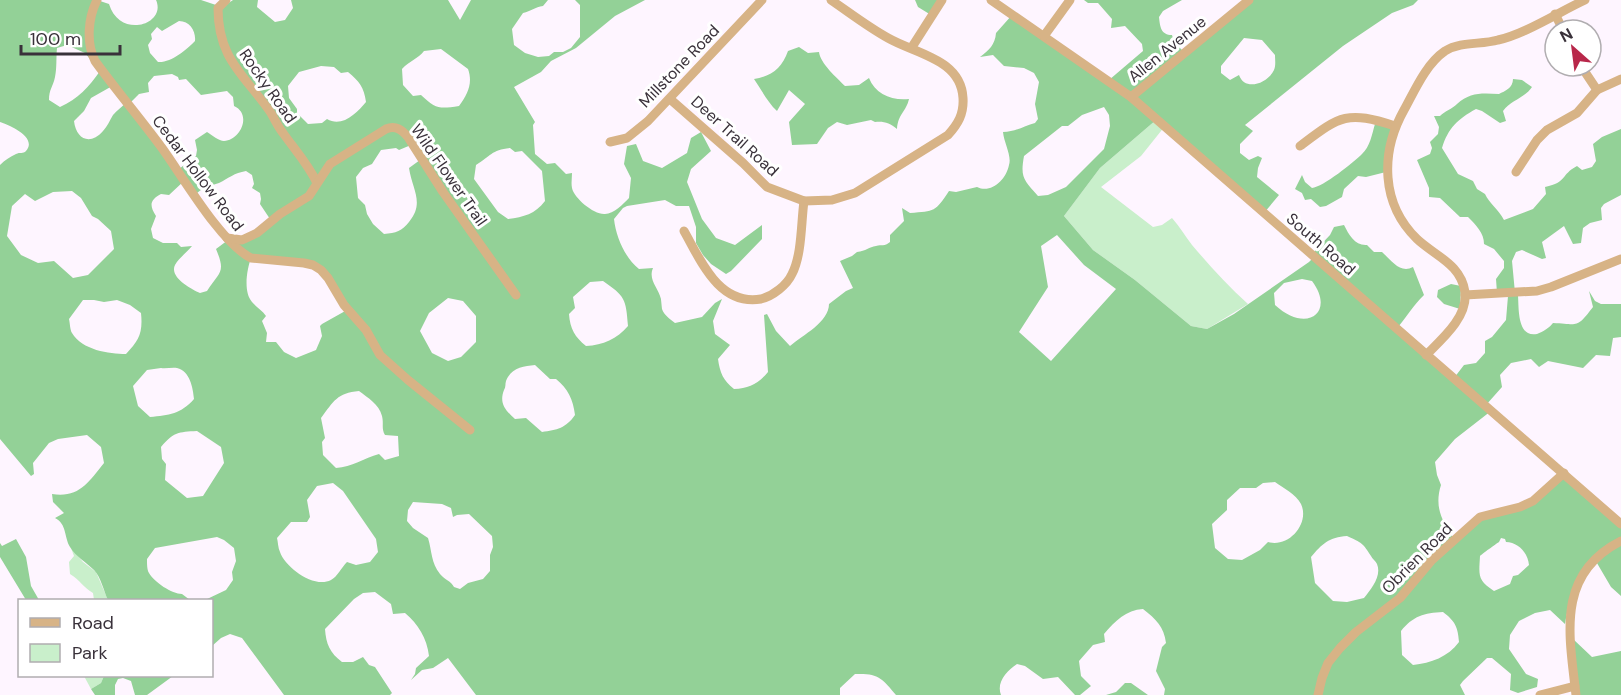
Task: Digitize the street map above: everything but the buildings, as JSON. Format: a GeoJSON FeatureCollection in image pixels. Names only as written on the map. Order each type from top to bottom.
{"type":"FeatureCollection","features":[{"type":"Feature","properties":{"kind":"street","name":"Cedar Hollow Road"},"geometry":{"type":"LineString","coordinates":[[97,0],[90,31],[90,50],[95,60],[227,238],[250,258],[304,262],[321,270],[344,305],[366,330],[380,355],[470,430]]}},
{"type":"Feature","properties":{"kind":"street","name":"Rocky Road"},"geometry":{"type":"LineString","coordinates":[[226,0],[218,8],[218,21],[225,50],[232,65],[271,113],[281,132],[308,164],[318,183]]}},
{"type":"Feature","properties":{"kind":"street","name":"Millstone Road"},"geometry":{"type":"LineString","coordinates":[[610,142],[627,138],[670,99],[762,0]]}},
{"type":"Feature","properties":{"kind":"street"},"geometry":{"type":"LineString","coordinates":[[831,0],[885,37],[912,47],[942,0]]}},
{"type":"Feature","properties":{"kind":"street","name":"South Road"},"geometry":{"type":"LineString","coordinates":[[991,0],[1131,97],[1621,524]]}},
{"type":"Feature","properties":{"kind":"street"},"geometry":{"type":"LineString","coordinates":[[1044,36],[1071,0]]}},
{"type":"Feature","properties":{"kind":"street","name":"Allen Avenue"},"geometry":{"type":"LineString","coordinates":[[1131,97],[1250,0]]}},
{"type":"Feature","properties":{"kind":"street"},"geometry":{"type":"LineString","coordinates":[[1426,355],[1460,315],[1465,295],[1460,276],[1451,264],[1418,240],[1398,215],[1388,187],[1387,172],[1388,154],[1395,126],[1425,74],[1436,59],[1447,50],[1462,45],[1498,40],[1585,0]]}},
{"type":"Feature","properties":{"kind":"street"},"geometry":{"type":"LineString","coordinates":[[1556,14],[1558,18]]}},
{"type":"Feature","properties":{"kind":"street","name":"Deer Trail Road"},"geometry":{"type":"LineString","coordinates":[[670,99],[767,187],[804,201],[832,200],[855,193],[939,141],[959,121],[963,95],[957,78],[943,64],[912,47]]}},
{"type":"Feature","properties":{"kind":"street"},"geometry":{"type":"LineString","coordinates":[[1589,78],[1597,90]]}},
{"type":"Feature","properties":{"kind":"street"},"geometry":{"type":"LineString","coordinates":[[1516,172],[1537,140],[1547,130],[1577,113],[1597,90],[1621,78]]}},
{"type":"Feature","properties":{"kind":"street"},"geometry":{"type":"LineString","coordinates":[[1300,146],[1345,118],[1368,117],[1395,126]]}},
{"type":"Feature","properties":{"kind":"street","name":"Wild Flower Trail"},"geometry":{"type":"LineString","coordinates":[[227,238],[238,241],[253,236],[280,214],[309,196],[330,164],[386,129],[400,129],[408,137],[435,180],[516,295]]}},
{"type":"Feature","properties":{"kind":"street"},"geometry":{"type":"LineString","coordinates":[[684,231],[715,283],[724,292],[744,299],[766,298],[787,282],[793,273],[797,261],[804,201]]}},
{"type":"Feature","properties":{"kind":"street"},"geometry":{"type":"LineString","coordinates":[[1465,295],[1537,291],[1621,259]]}},
{"type":"Feature","properties":{"kind":"street","name":"Obrien Road"},"geometry":{"type":"LineString","coordinates":[[1318,695],[1328,663],[1340,648],[1356,632],[1400,598],[1431,561],[1480,517],[1521,507],[1533,501],[1564,473]]}},
{"type":"Feature","properties":{"kind":"street"},"geometry":{"type":"LineString","coordinates":[[1540,695],[1575,690],[1570,630],[1572,596],[1587,568],[1598,556],[1621,541]]}},
{"type":"Feature","properties":{"kind":"green space"},"geometry":{"type":"Polygon","coordinates":[[[0,0],[97,0],[109,4],[115,15],[123,22],[141,25],[155,16],[158,9],[156,0],[201,0],[224,6],[233,0],[258,0],[257,7],[275,22],[285,20],[293,8],[291,0],[448,0],[460,20],[471,0],[548,0],[543,6],[523,13],[512,29],[514,45],[525,53],[538,57],[563,52],[571,48],[580,37],[580,5],[575,0],[645,0],[615,16],[576,48],[551,61],[541,72],[514,87],[535,122],[533,125],[535,154],[547,164],[555,163],[566,174],[572,173],[572,188],[576,196],[590,209],[601,214],[612,212],[629,198],[631,178],[624,164],[627,146],[636,144],[643,161],[662,168],[687,153],[691,138],[701,132],[711,151],[691,169],[687,182],[702,219],[716,238],[735,245],[762,225],[762,239],[731,271],[726,274],[711,264],[703,255],[696,243],[696,227],[689,206],[676,206],[665,200],[627,206],[614,219],[619,240],[629,259],[639,269],[653,268],[652,276],[660,295],[662,309],[675,323],[702,317],[722,299],[713,321],[715,334],[730,345],[718,359],[723,376],[734,389],[753,385],[768,372],[764,315],[767,314],[776,331],[790,346],[825,317],[829,304],[853,288],[840,261],[857,252],[890,242],[890,235],[904,221],[902,208],[910,213],[930,211],[941,203],[949,191],[956,192],[977,187],[987,189],[997,184],[1005,176],[1010,161],[1003,132],[1035,123],[1038,119],[1035,104],[1039,82],[1034,73],[1024,68],[1004,66],[993,55],[980,57],[991,47],[996,33],[1012,15],[1109,80],[1143,51],[1142,44],[1125,26],[1111,28],[1112,19],[1098,3],[1088,3],[1084,0],[1182,0],[1163,11],[1159,17],[1162,30],[1165,34],[1172,35],[1174,42],[1183,51],[1248,0],[1418,0],[1413,5],[1392,13],[1343,46],[1245,125],[1253,131],[1240,144],[1240,153],[1249,160],[1258,156],[1262,158],[1257,177],[1279,195],[1264,213],[1156,120],[1100,168],[1064,216],[1093,250],[1135,280],[1191,326],[1207,329],[1234,314],[1309,262],[1313,258],[1312,254],[1330,235],[1334,227],[1344,225],[1350,236],[1359,244],[1367,245],[1374,252],[1382,252],[1404,269],[1413,267],[1424,295],[1398,327],[1454,378],[1464,365],[1476,363],[1485,353],[1485,341],[1492,337],[1506,320],[1508,296],[1497,293],[1496,279],[1504,268],[1504,261],[1494,249],[1484,244],[1483,236],[1477,226],[1468,217],[1460,217],[1440,198],[1429,197],[1429,188],[1417,160],[1430,154],[1432,148],[1430,142],[1438,134],[1439,127],[1434,116],[1440,116],[1472,95],[1499,94],[1510,87],[1513,79],[1522,80],[1532,87],[1503,111],[1506,121],[1500,123],[1476,109],[1464,116],[1454,125],[1442,148],[1458,174],[1473,181],[1477,189],[1485,194],[1504,220],[1533,209],[1546,194],[1545,187],[1561,181],[1577,166],[1582,170],[1592,167],[1596,161],[1593,144],[1602,137],[1621,129],[1621,195],[1604,204],[1601,208],[1602,220],[1590,223],[1583,228],[1581,243],[1573,244],[1564,226],[1542,242],[1546,258],[1542,259],[1522,250],[1516,252],[1512,261],[1520,321],[1522,327],[1530,334],[1537,334],[1553,323],[1576,324],[1580,322],[1593,307],[1589,291],[1595,301],[1601,304],[1621,304],[1621,337],[1613,338],[1610,356],[1596,355],[1583,368],[1548,361],[1539,367],[1531,359],[1511,363],[1500,375],[1502,387],[1486,405],[1491,411],[1455,439],[1435,462],[1441,485],[1438,500],[1440,514],[1455,540],[1487,516],[1521,509],[1563,472],[1621,523],[1621,596],[1611,587],[1594,558],[1574,589],[1565,624],[1550,610],[1535,613],[1519,621],[1510,635],[1509,649],[1526,674],[1538,679],[1537,687],[1518,693],[1510,690],[1511,674],[1492,658],[1487,658],[1460,685],[1465,695],[1164,695],[1165,689],[1156,671],[1162,647],[1166,643],[1165,637],[1159,624],[1143,609],[1126,614],[1117,621],[1104,634],[1105,642],[1093,645],[1079,661],[1081,676],[1091,686],[1080,695],[1075,695],[1058,677],[1043,679],[1025,666],[1017,664],[1006,673],[1001,681],[1001,695],[896,695],[879,678],[869,674],[855,674],[840,688],[840,695],[476,695],[448,658],[433,668],[422,670],[411,680],[416,668],[429,656],[424,637],[410,617],[405,613],[393,614],[391,604],[375,592],[363,593],[354,599],[325,629],[329,648],[338,659],[342,662],[353,662],[363,657],[369,665],[375,667],[392,693],[390,695],[284,695],[242,638],[230,634],[213,645],[213,599],[207,599],[226,590],[233,580],[232,572],[236,561],[234,548],[217,537],[155,548],[147,559],[149,573],[164,587],[189,599],[108,599],[96,573],[70,547],[62,524],[55,518],[64,513],[53,502],[52,494],[69,494],[88,483],[104,463],[101,447],[87,435],[58,439],[49,443],[33,463],[34,474],[31,476],[0,439],[0,165],[17,153],[25,152],[29,146],[25,136],[0,122],[0,0]],[[183,21],[162,31],[157,27],[151,34],[152,39],[148,45],[150,53],[158,62],[173,58],[195,41],[192,27],[183,21]],[[1244,38],[1221,66],[1221,73],[1230,80],[1239,75],[1246,83],[1262,82],[1274,70],[1275,55],[1262,40],[1244,38]],[[67,45],[57,48],[55,77],[49,100],[60,107],[83,92],[100,71],[85,53],[67,45]],[[441,49],[424,51],[402,69],[403,85],[413,96],[421,95],[438,107],[459,106],[469,88],[468,69],[441,49]],[[321,66],[299,72],[288,86],[289,98],[297,109],[297,113],[308,124],[322,123],[327,119],[338,122],[344,120],[354,115],[366,102],[360,85],[348,72],[341,73],[334,67],[321,66]],[[172,74],[154,76],[148,83],[149,92],[139,94],[130,103],[179,169],[196,156],[195,140],[207,132],[222,141],[230,140],[242,126],[242,115],[234,106],[233,97],[227,91],[201,95],[186,79],[179,80],[172,74]],[[114,85],[91,98],[84,111],[74,121],[81,136],[93,138],[103,131],[113,115],[127,102],[114,85]],[[1104,107],[1082,115],[1068,126],[1062,126],[1024,156],[1024,178],[1038,196],[1048,195],[1066,187],[1104,149],[1110,126],[1109,115],[1104,107]],[[411,145],[399,150],[396,148],[381,150],[372,164],[363,168],[356,177],[358,198],[365,205],[373,224],[384,234],[401,229],[414,215],[417,202],[409,168],[420,160],[411,145]],[[510,148],[499,150],[476,165],[474,179],[498,212],[508,219],[533,212],[545,201],[542,171],[522,151],[515,152],[510,148]],[[246,171],[197,193],[184,181],[169,195],[161,194],[152,203],[156,216],[151,229],[153,238],[163,243],[177,243],[181,247],[192,246],[177,262],[174,269],[182,282],[200,293],[207,291],[220,272],[221,263],[216,249],[228,240],[241,239],[270,219],[260,204],[260,193],[252,188],[254,184],[252,175],[246,171]],[[72,191],[53,192],[35,201],[25,194],[12,206],[7,236],[21,255],[38,263],[54,261],[73,278],[88,275],[114,249],[111,231],[92,216],[81,198],[72,191]],[[1057,235],[1041,246],[1048,287],[1019,332],[1051,361],[1116,289],[1084,265],[1057,235]],[[251,258],[248,268],[247,292],[249,298],[266,316],[262,321],[267,333],[266,342],[276,342],[284,352],[296,358],[316,350],[322,336],[320,326],[347,310],[321,269],[251,258]],[[1302,279],[1284,283],[1274,293],[1275,305],[1286,314],[1307,319],[1319,310],[1321,302],[1319,292],[1312,281],[1302,279]],[[603,281],[590,282],[573,297],[575,308],[569,314],[571,324],[574,332],[586,346],[609,341],[628,326],[623,299],[603,281]],[[448,298],[429,313],[420,331],[432,353],[448,361],[461,357],[476,342],[476,316],[463,301],[448,298]],[[83,300],[69,319],[71,332],[76,339],[89,347],[112,353],[126,354],[139,336],[141,326],[141,313],[117,300],[104,302],[83,300]],[[535,365],[518,368],[508,377],[503,395],[504,406],[515,419],[526,418],[542,432],[565,426],[575,415],[567,391],[556,379],[550,379],[535,365]],[[177,368],[147,370],[133,386],[138,406],[150,417],[174,413],[184,408],[194,399],[190,380],[177,368]],[[359,391],[341,396],[321,418],[325,438],[322,442],[323,455],[336,468],[379,454],[385,460],[399,456],[398,436],[385,435],[381,412],[373,402],[359,391]],[[197,431],[185,432],[169,438],[161,447],[162,459],[166,464],[165,480],[187,498],[203,496],[224,463],[221,447],[197,431]],[[1275,482],[1263,483],[1256,488],[1240,488],[1227,500],[1227,510],[1212,524],[1215,548],[1228,559],[1242,560],[1260,550],[1268,542],[1276,543],[1290,538],[1300,526],[1303,511],[1299,500],[1275,482]],[[333,483],[317,486],[307,500],[310,517],[307,522],[291,522],[277,538],[283,558],[301,575],[317,582],[331,580],[347,562],[356,565],[370,562],[378,552],[376,539],[343,491],[333,483]],[[413,502],[408,510],[407,521],[428,538],[437,570],[454,587],[460,589],[468,583],[483,579],[490,571],[492,536],[469,514],[453,517],[451,508],[442,504],[413,502]],[[1347,536],[1326,542],[1311,557],[1315,583],[1333,601],[1347,602],[1364,598],[1377,578],[1376,563],[1362,544],[1347,536]],[[1501,538],[1480,556],[1480,576],[1484,584],[1494,591],[1510,584],[1513,576],[1518,575],[1529,565],[1522,549],[1506,542],[1505,539],[1501,538]],[[1443,612],[1419,616],[1401,631],[1402,655],[1413,665],[1439,658],[1450,652],[1459,642],[1458,632],[1450,618],[1443,612]]]}},
{"type":"Feature","properties":{"kind":"green space"},"geometry":{"type":"Polygon","coordinates":[[[915,0],[941,0],[931,15],[918,7],[915,0]]]}},
{"type":"Feature","properties":{"kind":"green space"},"geometry":{"type":"Polygon","coordinates":[[[799,47],[808,53],[819,52],[826,65],[845,86],[859,85],[869,78],[875,88],[885,95],[896,99],[909,99],[897,129],[887,123],[871,120],[847,125],[837,122],[828,128],[817,144],[792,145],[789,122],[805,104],[789,90],[777,111],[754,79],[776,70],[788,51],[799,47]]]}},
{"type":"Feature","properties":{"kind":"green space"},"geometry":{"type":"Polygon","coordinates":[[[1156,120],[1165,126],[1141,156],[1101,187],[1153,227],[1162,225],[1172,218],[1205,260],[1248,304],[1207,329],[1191,326],[1135,280],[1093,250],[1064,216],[1100,168],[1156,120]]]}},
{"type":"Feature","properties":{"kind":"green space"},"geometry":{"type":"Polygon","coordinates":[[[1375,124],[1394,129],[1386,172],[1366,177],[1358,176],[1344,189],[1342,197],[1326,206],[1320,207],[1311,199],[1305,200],[1302,193],[1295,189],[1302,175],[1305,182],[1312,188],[1338,174],[1365,151],[1375,124]]]}},
{"type":"Feature","properties":{"kind":"green space"},"geometry":{"type":"Polygon","coordinates":[[[1451,284],[1461,286],[1460,309],[1444,304],[1437,297],[1438,290],[1451,284]]]}},
{"type":"Feature","properties":{"kind":"green space"},"geometry":{"type":"Polygon","coordinates":[[[16,539],[26,557],[31,586],[38,599],[25,599],[0,557],[0,543],[2,546],[16,539]]]}},
{"type":"Feature","properties":{"kind":"green space"},"geometry":{"type":"Polygon","coordinates":[[[71,548],[96,572],[108,599],[94,599],[93,593],[70,574],[69,562],[74,556],[71,548]]]}},
{"type":"Feature","properties":{"kind":"green space"},"geometry":{"type":"Polygon","coordinates":[[[1573,639],[1592,657],[1621,651],[1621,695],[1575,695],[1573,639]]]}},
{"type":"Feature","properties":{"kind":"green space"},"geometry":{"type":"Polygon","coordinates":[[[85,677],[104,677],[101,683],[91,689],[85,677]]]}},
{"type":"Feature","properties":{"kind":"green space"},"geometry":{"type":"Polygon","coordinates":[[[104,677],[172,677],[147,695],[135,695],[131,681],[123,678],[118,679],[115,685],[115,695],[95,695],[91,689],[101,683],[104,677]]]}},
{"type":"Feature","properties":{"kind":"green space"},"geometry":{"type":"Polygon","coordinates":[[[1125,683],[1131,683],[1148,695],[1106,695],[1116,692],[1125,683]]]}}]}
